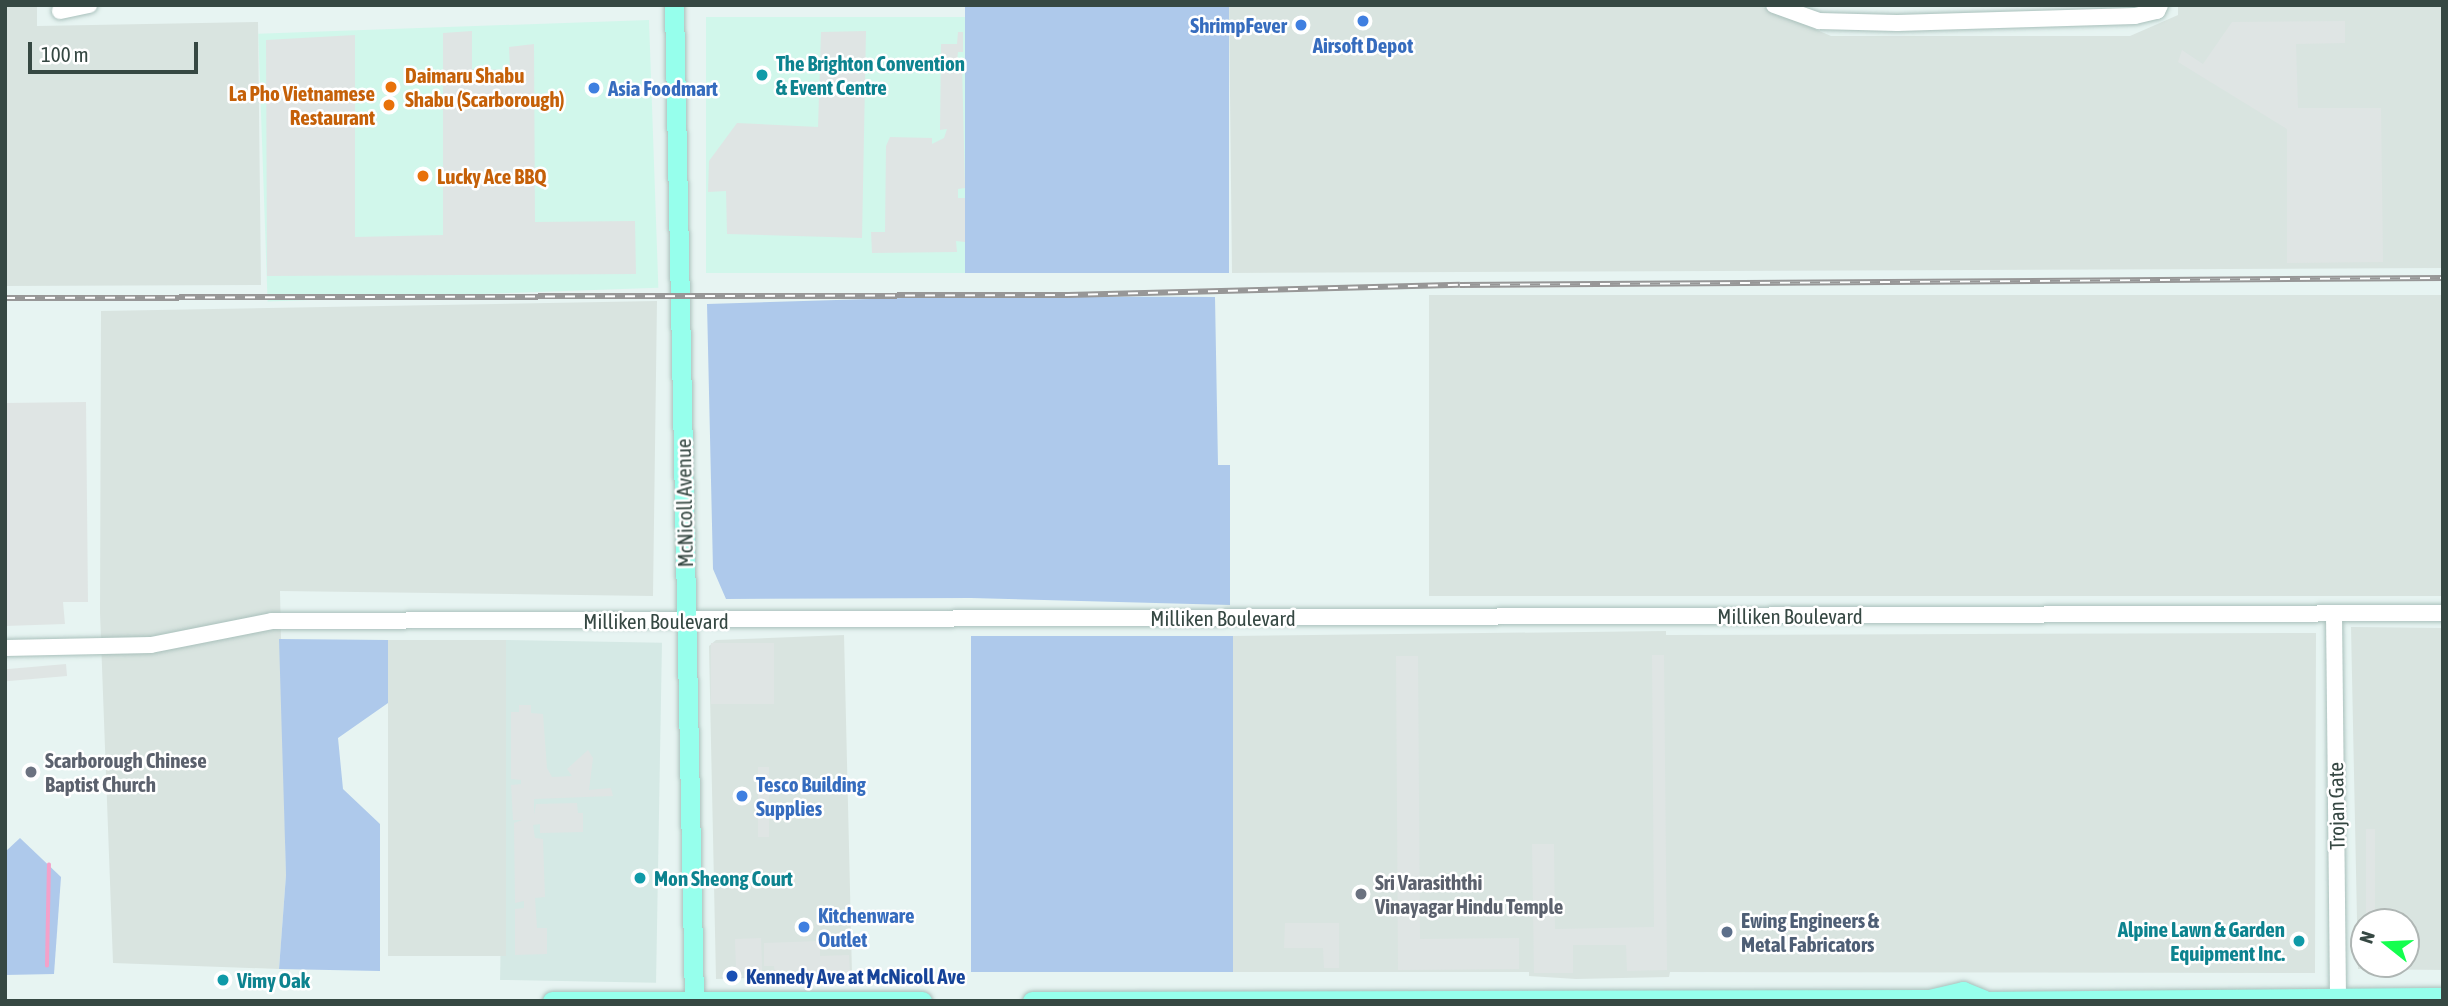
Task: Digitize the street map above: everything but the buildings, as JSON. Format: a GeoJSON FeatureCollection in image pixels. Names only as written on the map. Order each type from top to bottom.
{"type":"FeatureCollection","features":[{"type":"Feature","properties":{"kind":"main road","name":"McNicoll Avenue"},"geometry":{"type":"LineString","coordinates":[[674,5],[694,1000]]}},
{"type":"Feature","properties":{"kind":"main road"},"geometry":{"type":"LineString","coordinates":[[1032,1001],[1931,1000],[1963,991],[1981,1000],[2443,997]]}},
{"type":"Feature","properties":{"kind":"main road"},"geometry":{"type":"LineString","coordinates":[[552,1001],[922,1001]]}},
{"type":"Feature","properties":{"kind":"street"},"geometry":{"type":"LineString","coordinates":[[60,11],[89,5]]}},
{"type":"Feature","properties":{"kind":"street"},"geometry":{"type":"LineString","coordinates":[[1774,5],[1819,21],[1898,23],[2135,16],[2157,11],[2160,5]]}},
{"type":"Feature","properties":{"kind":"street","name":"Milliken Boulevard"},"geometry":{"type":"LineString","coordinates":[[5,648],[151,645],[272,621],[2443,613]]}},
{"type":"Feature","properties":{"kind":"street","name":"Trojan Gate"},"geometry":{"type":"LineString","coordinates":[[2334,614],[2338,998]]}},
{"type":"Feature","properties":{"kind":"shaded area"},"geometry":{"type":"Polygon","coordinates":[[[5,5],[37,5],[37,26],[258,22],[261,285],[5,286],[5,5]]]}},
{"type":"Feature","properties":{"kind":"shaded area"},"geometry":{"type":"Polygon","coordinates":[[[965,5],[1229,5],[1229,273],[965,273],[965,5]]]}},
{"type":"Feature","properties":{"kind":"shaded area"},"geometry":{"type":"Polygon","coordinates":[[[1229,5],[1758,5],[1831,36],[2130,36],[2178,15],[2178,5],[2441,5],[2443,268],[1232,273],[1229,5]]]}},
{"type":"Feature","properties":{"kind":"shaded area"},"geometry":{"type":"Polygon","coordinates":[[[706,17],[965,17],[965,273],[706,273],[706,17]]]}},
{"type":"Feature","properties":{"kind":"shaded area"},"geometry":{"type":"Polygon","coordinates":[[[649,20],[658,288],[268,301],[258,34],[649,20]]]}},
{"type":"Feature","properties":{"kind":"shaded area"},"geometry":{"type":"Polygon","coordinates":[[[2345,21],[2345,43],[2296,44],[2298,108],[2381,108],[2383,262],[2287,263],[2287,129],[2178,62],[2182,50],[2203,64],[2232,22],[2345,21]]]}},
{"type":"Feature","properties":{"kind":"shaded area"},"geometry":{"type":"Polygon","coordinates":[[[472,31],[472,69],[510,70],[509,47],[534,44],[535,222],[635,221],[636,274],[267,276],[266,40],[355,35],[355,237],[443,235],[443,33],[472,31]]]}},
{"type":"Feature","properties":{"kind":"shaded area"},"geometry":{"type":"Polygon","coordinates":[[[866,31],[862,238],[727,234],[726,191],[708,192],[709,161],[737,123],[818,127],[821,32],[866,31]]]}},
{"type":"Feature","properties":{"kind":"shaded area"},"geometry":{"type":"Polygon","coordinates":[[[958,32],[963,32],[963,52],[958,52],[957,61],[962,62],[965,188],[958,189],[958,198],[965,198],[965,242],[956,241],[957,252],[872,253],[871,232],[885,232],[886,146],[890,137],[932,138],[932,144],[944,138],[947,129],[940,130],[941,44],[957,44],[958,32]]]}},
{"type":"Feature","properties":{"kind":"shaded area"},"geometry":{"type":"Polygon","coordinates":[[[1429,295],[2443,295],[2443,596],[1429,596],[1429,295]]]}},
{"type":"Feature","properties":{"kind":"shaded area"},"geometry":{"type":"Polygon","coordinates":[[[969,296],[1215,297],[1218,465],[1230,465],[1230,605],[971,598],[726,599],[713,569],[707,304],[969,296]]]}},
{"type":"Feature","properties":{"kind":"shaded area"},"geometry":{"type":"Polygon","coordinates":[[[657,301],[653,596],[280,591],[286,875],[279,969],[113,963],[100,613],[101,311],[657,301]]]}},
{"type":"Feature","properties":{"kind":"shaded area"},"geometry":{"type":"Polygon","coordinates":[[[86,402],[88,602],[63,602],[65,624],[5,626],[5,403],[86,402]]]}},
{"type":"Feature","properties":{"kind":"shaded area"},"geometry":{"type":"Polygon","coordinates":[[[2351,627],[2443,628],[2443,970],[2420,970],[2420,908],[2357,908],[2351,627]]]}},
{"type":"Feature","properties":{"kind":"shaded area"},"geometry":{"type":"Polygon","coordinates":[[[1666,631],[1666,635],[2316,633],[2315,973],[1670,972],[1669,977],[1576,979],[1529,976],[1529,972],[1232,972],[1233,636],[1666,631]]]}},
{"type":"Feature","properties":{"kind":"shaded area"},"geometry":{"type":"Polygon","coordinates":[[[844,635],[852,975],[716,979],[709,646],[716,640],[844,635]]]}},
{"type":"Feature","properties":{"kind":"shaded area"},"geometry":{"type":"Polygon","coordinates":[[[971,636],[1233,636],[1233,972],[971,972],[971,636]]]}},
{"type":"Feature","properties":{"kind":"shaded area"},"geometry":{"type":"Polygon","coordinates":[[[279,639],[388,640],[388,703],[338,738],[343,789],[380,824],[380,971],[279,969],[286,875],[279,639]]]}},
{"type":"Feature","properties":{"kind":"shaded area"},"geometry":{"type":"Polygon","coordinates":[[[388,640],[506,640],[506,956],[388,956],[388,640]]]}},
{"type":"Feature","properties":{"kind":"shaded area"},"geometry":{"type":"Polygon","coordinates":[[[506,640],[662,643],[656,983],[500,980],[506,640]]]}},
{"type":"Feature","properties":{"kind":"shaded area"},"geometry":{"type":"Polygon","coordinates":[[[711,643],[774,643],[774,704],[711,704],[711,643]]]}},
{"type":"Feature","properties":{"kind":"shaded area"},"geometry":{"type":"Polygon","coordinates":[[[1652,655],[1664,655],[1667,970],[1627,971],[1626,945],[1573,945],[1573,973],[1534,973],[1532,844],[1554,844],[1555,929],[1654,927],[1652,655]]]}},
{"type":"Feature","properties":{"kind":"shaded area"},"geometry":{"type":"Polygon","coordinates":[[[1396,656],[1418,656],[1420,939],[1519,938],[1519,969],[1398,970],[1396,656]]]}},
{"type":"Feature","properties":{"kind":"shaded area"},"geometry":{"type":"Polygon","coordinates":[[[66,664],[67,676],[6,681],[5,669],[66,664]]]}},
{"type":"Feature","properties":{"kind":"shaded area"},"geometry":{"type":"Polygon","coordinates":[[[519,705],[531,705],[531,713],[543,714],[547,768],[552,777],[572,776],[567,769],[588,750],[593,758],[589,790],[611,788],[613,796],[534,799],[534,814],[536,804],[577,803],[578,813],[583,813],[583,832],[540,833],[540,824],[533,825],[535,838],[543,839],[545,897],[535,898],[537,928],[547,928],[547,954],[515,955],[515,909],[524,908],[524,901],[515,903],[514,823],[522,820],[513,820],[511,785],[521,784],[521,780],[511,779],[511,712],[519,712],[519,705]]]}},
{"type":"Feature","properties":{"kind":"shaded area"},"geometry":{"type":"Polygon","coordinates":[[[758,767],[769,767],[769,837],[758,837],[758,767]]]}},
{"type":"Feature","properties":{"kind":"shaded area"},"geometry":{"type":"Polygon","coordinates":[[[2366,829],[2375,829],[2375,908],[2366,908],[2366,829]]]}},
{"type":"Feature","properties":{"kind":"shaded area"},"geometry":{"type":"Polygon","coordinates":[[[20,838],[61,877],[54,974],[5,975],[5,852],[20,838]]]}},
{"type":"Feature","properties":{"kind":"shaded area"},"geometry":{"type":"Polygon","coordinates":[[[1285,923],[1339,923],[1339,968],[1324,968],[1323,948],[1284,948],[1285,923]]]}},
{"type":"Feature","properties":{"kind":"shaded area"},"geometry":{"type":"Polygon","coordinates":[[[761,938],[762,971],[736,972],[735,939],[761,938]]]}},
{"type":"Feature","properties":{"kind":"shaded area"},"geometry":{"type":"Polygon","coordinates":[[[820,941],[820,956],[849,955],[850,973],[775,975],[774,966],[764,966],[764,943],[820,941]]]}},
{"type":"Feature","properties":{"kind":"waterway"},"geometry":{"type":"LineString","coordinates":[[47,966],[49,865]]}},
{"type":"Feature","properties":{"kind":"railway"},"geometry":{"type":"LineString","coordinates":[[5,298],[1068,295],[1460,285],[2443,278]]}},
{"type":"Feature","properties":{"kind":"place","name":"Airsoft Depot"},"geometry":{"type":"Point","coordinates":[1363,21]}},
{"type":"Feature","properties":{"kind":"place","name":"ShrimpFever"},"geometry":{"type":"Point","coordinates":[1301,25]}},
{"type":"Feature","properties":{"kind":"place","name":"The Brighton Convention & Event Centre"},"geometry":{"type":"Point","coordinates":[762,75]}},
{"type":"Feature","properties":{"kind":"place","name":"Daimaru Shabu Shabu (Scarborough)"},"geometry":{"type":"Point","coordinates":[391,87]}},
{"type":"Feature","properties":{"kind":"place","name":"Asia Foodmart"},"geometry":{"type":"Point","coordinates":[594,88]}},
{"type":"Feature","properties":{"kind":"place","name":"La Pho Vietnamese Restaurant"},"geometry":{"type":"Point","coordinates":[389,105]}},
{"type":"Feature","properties":{"kind":"place","name":"Lucky Ace BBQ"},"geometry":{"type":"Point","coordinates":[423,176]}},
{"type":"Feature","properties":{"kind":"place","name":"Scarborough Chinese Baptist Church"},"geometry":{"type":"Point","coordinates":[31,772]}},
{"type":"Feature","properties":{"kind":"place","name":"Tesco Building Supplies"},"geometry":{"type":"Point","coordinates":[742,796]}},
{"type":"Feature","properties":{"kind":"place","name":"Mon Sheong Court"},"geometry":{"type":"Point","coordinates":[640,878]}},
{"type":"Feature","properties":{"kind":"place","name":"Sri Varasiththi Vinayagar Hindu Temple"},"geometry":{"type":"Point","coordinates":[1361,894]}},
{"type":"Feature","properties":{"kind":"place","name":"Kitchenware Outlet"},"geometry":{"type":"Point","coordinates":[804,927]}},
{"type":"Feature","properties":{"kind":"place","name":"Ewing Engineers & Metal Fabricators"},"geometry":{"type":"Point","coordinates":[1727,932]}},
{"type":"Feature","properties":{"kind":"place","name":"Alpine Lawn & Garden Equipment Inc."},"geometry":{"type":"Point","coordinates":[2299,941]}},
{"type":"Feature","properties":{"kind":"place","name":"Kennedy Ave at McNicoll Ave"},"geometry":{"type":"Point","coordinates":[732,976]}},
{"type":"Feature","properties":{"kind":"place","name":"Vimy Oak"},"geometry":{"type":"Point","coordinates":[223,980]}}]}
